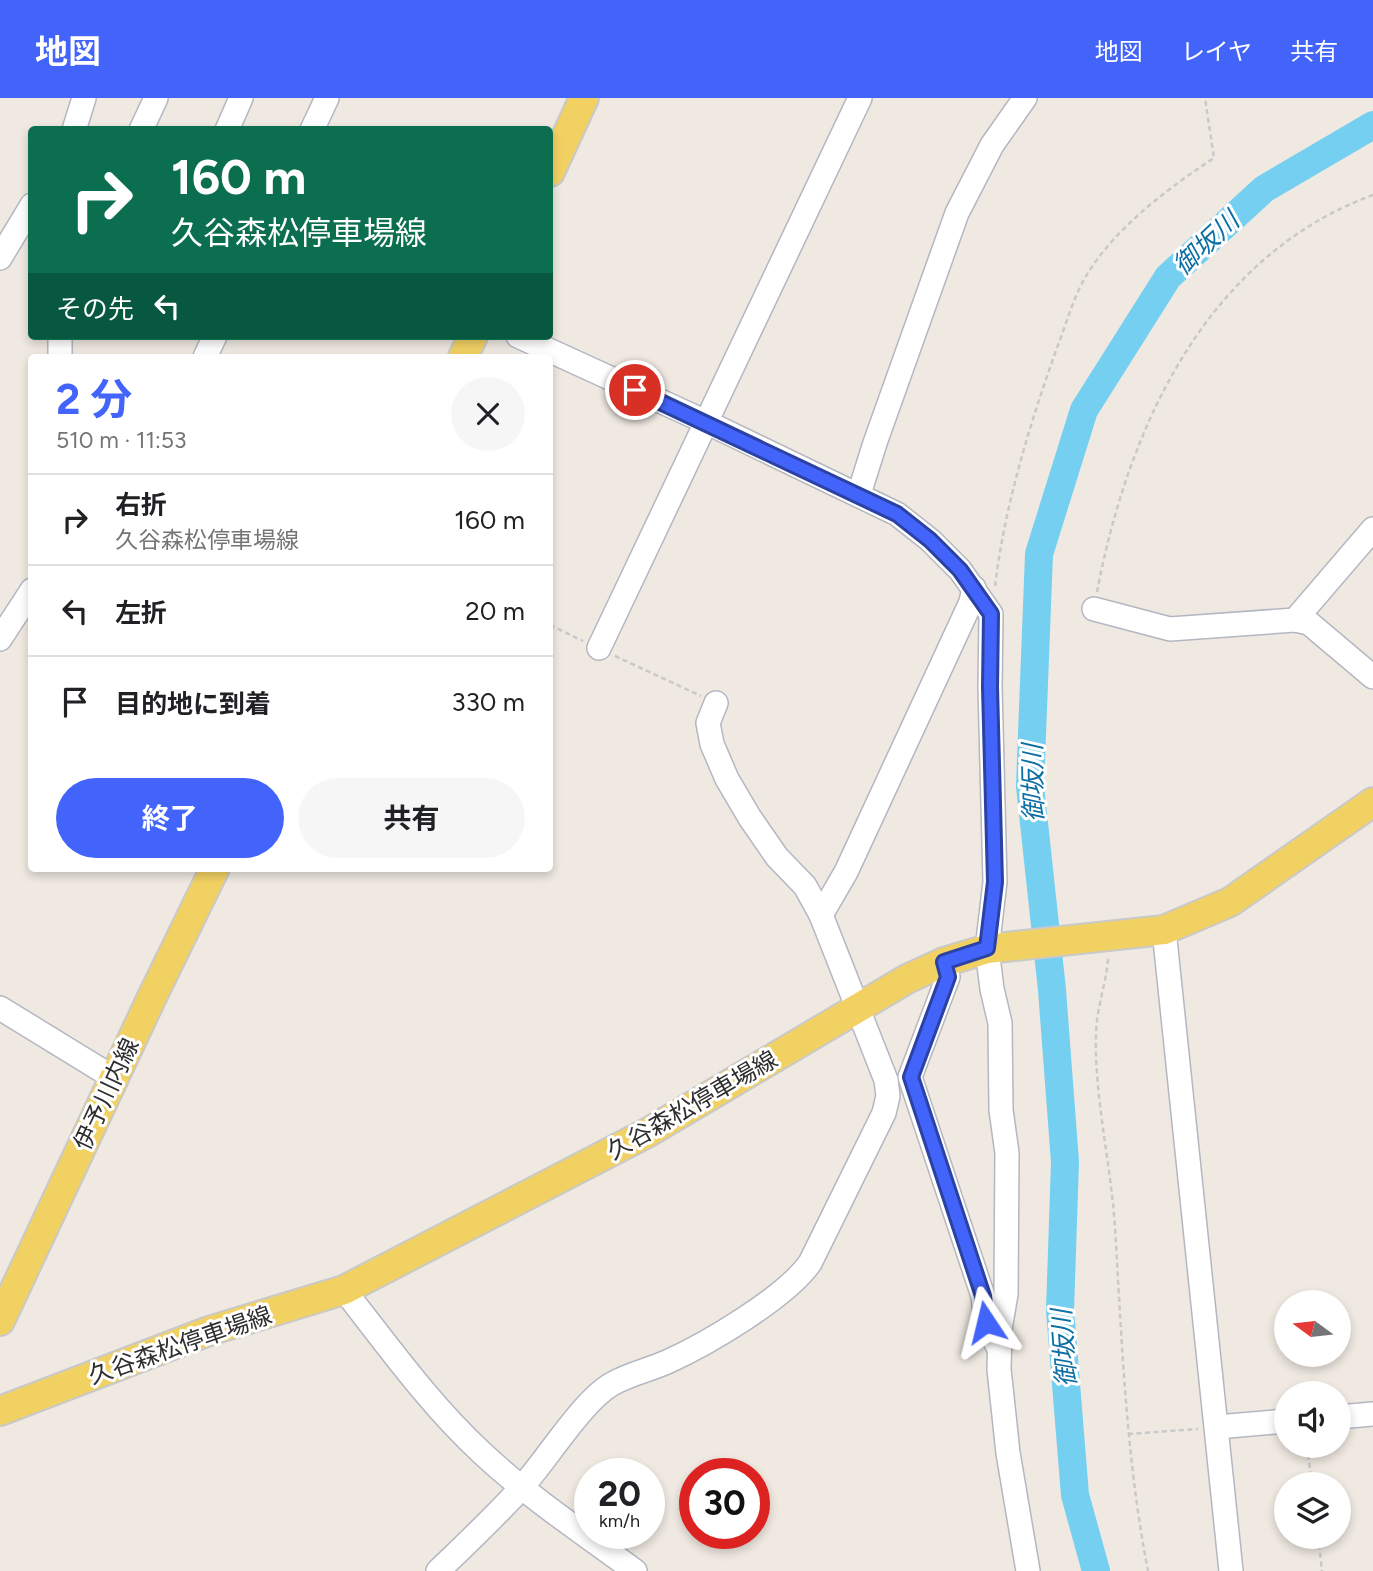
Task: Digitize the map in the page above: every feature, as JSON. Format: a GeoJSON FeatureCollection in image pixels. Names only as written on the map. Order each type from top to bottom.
{"type":"FeatureCollection","features":[{"type":"Feature","properties":{"kind":"main road"},"geometry":{"type":"LineString","coordinates":[[553,165],[584,98]]}},
{"type":"Feature","properties":{"kind":"main road","name":"久谷森松停車場線"},"geometry":{"type":"LineString","coordinates":[[0,1411],[209,1331],[344,1290],[647,1133],[907,979],[944,962],[993,948],[1164,930],[1230,902],[1373,802]]}},
{"type":"Feature","properties":{"kind":"main road","name":"伊予川内線"},"geometry":{"type":"LineString","coordinates":[[0,1321],[213,872]]}},
{"type":"Feature","properties":{"kind":"street"},"geometry":{"type":"LineString","coordinates":[[79,126],[85,98]]}},
{"type":"Feature","properties":{"kind":"street"},"geometry":{"type":"LineString","coordinates":[[144,126],[156,98]]}},
{"type":"Feature","properties":{"kind":"street"},"geometry":{"type":"LineString","coordinates":[[229,126],[241,98]]}},
{"type":"Feature","properties":{"kind":"street"},"geometry":{"type":"LineString","coordinates":[[314,126],[327,98]]}},
{"type":"Feature","properties":{"kind":"street"},"geometry":{"type":"LineString","coordinates":[[599,648],[860,98]]}},
{"type":"Feature","properties":{"kind":"street"},"geometry":{"type":"LineString","coordinates":[[859,494],[957,213],[992,145],[1025,98]]}},
{"type":"Feature","properties":{"kind":"street"},"geometry":{"type":"LineString","coordinates":[[0,258],[28,212]]}},
{"type":"Feature","properties":{"kind":"street"},"geometry":{"type":"LineString","coordinates":[[527,340],[897,514],[930,540],[960,570],[991,614],[995,882],[992,989],[1000,1023],[1001,1110],[1007,1153],[1006,1294],[999,1369],[1008,1453],[1028,1571]]}},
{"type":"Feature","properties":{"kind":"street"},"geometry":{"type":"LineString","coordinates":[[1295,620],[1373,529]]}},
{"type":"Feature","properties":{"kind":"street"},"geometry":{"type":"LineString","coordinates":[[821,915],[863,835],[971,602],[974,588]]}},
{"type":"Feature","properties":{"kind":"street"},"geometry":{"type":"LineString","coordinates":[[0,639],[28,596]]}},
{"type":"Feature","properties":{"kind":"street"},"geometry":{"type":"LineString","coordinates":[[1094,609],[1170,629],[1295,620],[1309,623],[1373,677]]}},
{"type":"Feature","properties":{"kind":"street"},"geometry":{"type":"LineString","coordinates":[[438,1571],[521,1488],[592,1402],[611,1384],[694,1349],[800,1278],[810,1263],[884,1113],[888,1096],[886,1080],[821,915],[805,886],[777,857],[750,818],[727,779],[712,744],[708,723],[716,703]]}},
{"type":"Feature","properties":{"kind":"street"},"geometry":{"type":"LineString","coordinates":[[1164,930],[1231,1571]]}},
{"type":"Feature","properties":{"kind":"street"},"geometry":{"type":"LineString","coordinates":[[944,962],[948,977],[911,1077],[983,1296],[986,1322],[1000,1350]]}},
{"type":"Feature","properties":{"kind":"street"},"geometry":{"type":"LineString","coordinates":[[0,1009],[114,1078]]}},
{"type":"Feature","properties":{"kind":"street"},"geometry":{"type":"LineString","coordinates":[[344,1290],[423,1390],[481,1452],[521,1488],[635,1571]]}},
{"type":"Feature","properties":{"kind":"street"},"geometry":{"type":"LineString","coordinates":[[1351,1416],[1373,1414]]}},
{"type":"Feature","properties":{"kind":"street"},"geometry":{"type":"LineString","coordinates":[[1217,1427],[1274,1422]]}},
{"type":"Feature","properties":{"kind":"path"},"geometry":{"type":"LineString","coordinates":[[991,614],[998,558],[1014,480],[1074,300],[1086,276],[1110,243],[1157,201],[1214,158],[1205,98]]}},
{"type":"Feature","properties":{"kind":"path"},"geometry":{"type":"LineString","coordinates":[[1094,609],[1102,565],[1130,466],[1166,386],[1205,323],[1224,297],[1277,248],[1305,228],[1373,195]]}},
{"type":"Feature","properties":{"kind":"path"},"geometry":{"type":"LineString","coordinates":[[553,626],[716,703]]}},
{"type":"Feature","properties":{"kind":"path"},"geometry":{"type":"LineString","coordinates":[[1105,937],[1096,1031],[1098,1078],[1114,1216],[1128,1434],[1138,1518],[1148,1571]]}},
{"type":"Feature","properties":{"kind":"path"},"geometry":{"type":"LineString","coordinates":[[1128,1434],[1217,1427]]}},
{"type":"Feature","properties":{"kind":"path"},"geometry":{"type":"LineString","coordinates":[[1319,1549],[1322,1571]]}},
{"type":"Feature","properties":{"kind":"waterway","name":"御坂川"},"geometry":{"type":"LineString","coordinates":[[1096,1571],[1075,1495],[1060,1310],[1065,1162],[1052,990],[1030,786],[1039,554],[1084,410],[1168,277],[1264,189],[1373,125]]}},
{"type":"Feature","properties":{"kind":"route"},"geometry":{"type":"LineString","coordinates":[[635,390],[897,514],[930,540],[960,570],[991,614],[995,882],[987,948],[944,962],[948,977],[911,1077],[983,1296],[986,1322]]}}]}
